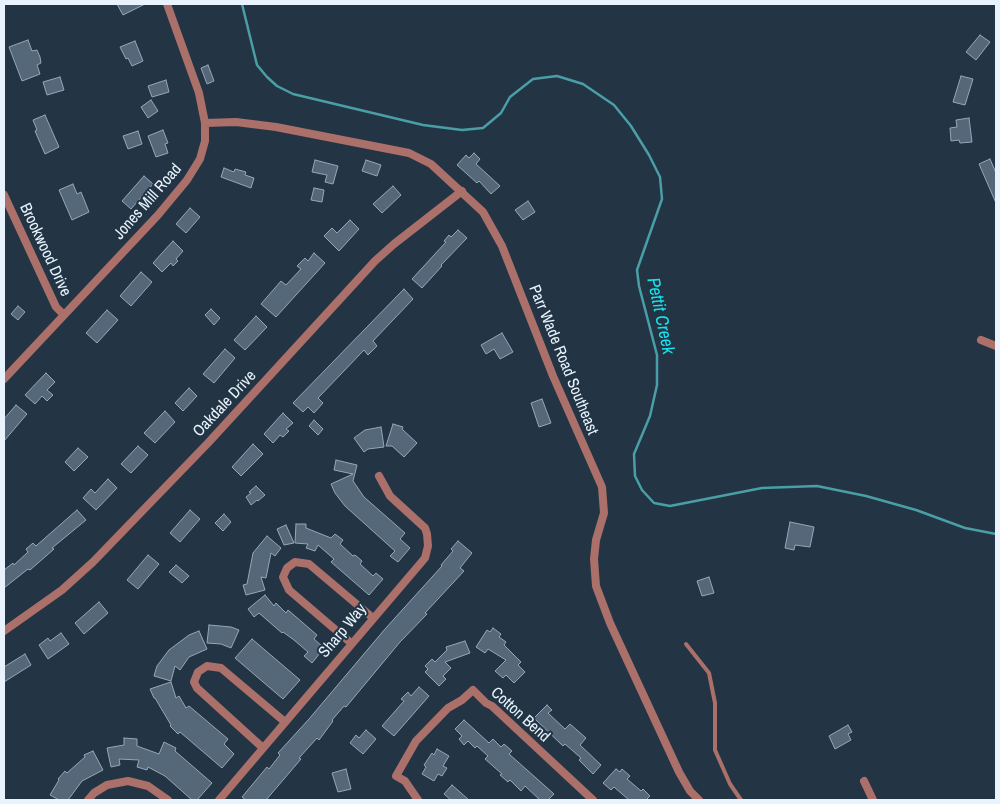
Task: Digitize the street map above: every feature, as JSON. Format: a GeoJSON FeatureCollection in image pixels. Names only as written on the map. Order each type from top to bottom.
{"type":"FeatureCollection","features":[{"type":"Feature","properties":{"kind":"street","name":"Jones Mill Road"},"geometry":{"type":"LineString","coordinates":[[4,379],[158,215],[197,165],[205,141],[205,123],[199,93],[167,4]]}},
{"type":"Feature","properties":{"kind":"street","name":"Parr Wade Road Southeast"},"geometry":{"type":"LineString","coordinates":[[205,123],[236,122],[276,126],[409,153],[430,164],[483,212],[502,246],[553,376],[602,487],[604,512],[596,540],[594,559],[596,586],[610,623],[679,772],[690,791],[699,800]]}},
{"type":"Feature","properties":{"kind":"street","name":"Oakdale Drive"},"geometry":{"type":"LineString","coordinates":[[4,631],[62,590],[93,562],[208,442],[375,261],[462,191]]}},
{"type":"Feature","properties":{"kind":"street","name":"Brookwood Drive"},"geometry":{"type":"LineString","coordinates":[[4,195],[56,307],[64,315]]}},
{"type":"Feature","properties":{"kind":"street"},"geometry":{"type":"LineString","coordinates":[[981,340],[996,346]]}},
{"type":"Feature","properties":{"kind":"street","name":"Sharp Way"},"geometry":{"type":"LineString","coordinates":[[218,800],[421,563],[428,546],[427,534],[424,528],[390,496],[379,476]]}},
{"type":"Feature","properties":{"kind":"street"},"geometry":{"type":"LineString","coordinates":[[351,644],[289,590],[283,577],[287,568],[295,562],[309,564],[373,618]]}},
{"type":"Feature","properties":{"kind":"street"},"geometry":{"type":"LineString","coordinates":[[263,748],[197,688],[194,682],[198,672],[207,666],[221,668],[285,722]]}},
{"type":"Feature","properties":{"kind":"street","name":"Cotton Bend"},"geometry":{"type":"LineString","coordinates":[[418,800],[405,781],[396,776],[416,741],[448,708],[462,700],[473,690],[593,800]]}},
{"type":"Feature","properties":{"kind":"street"},"geometry":{"type":"LineString","coordinates":[[88,800],[94,793],[107,785],[128,781],[148,786],[168,800]]}},
{"type":"Feature","properties":{"kind":"street"},"geometry":{"type":"LineString","coordinates":[[864,781],[873,800]]}},
{"type":"Feature","properties":{"kind":"lane"},"geometry":{"type":"LineString","coordinates":[[686,644],[709,673],[715,703],[715,750],[730,784],[741,800]]}},
{"type":"Feature","properties":{"kind":"building"},"geometry":{"type":"Polygon","coordinates":[[[117,4],[145,4],[123,15],[117,4]]]}},
{"type":"Feature","properties":{"kind":"building"},"geometry":{"type":"Polygon","coordinates":[[[980,35],[990,42],[976,60],[966,52],[980,35]]]}},
{"type":"Feature","properties":{"kind":"building"},"geometry":{"type":"Polygon","coordinates":[[[28,40],[32,51],[37,50],[40,57],[41,63],[37,65],[40,74],[22,81],[9,47],[28,40]]]}},
{"type":"Feature","properties":{"kind":"building"},"geometry":{"type":"Polygon","coordinates":[[[135,41],[143,61],[132,66],[120,47],[135,41]]]}},
{"type":"Feature","properties":{"kind":"building"},"geometry":{"type":"Polygon","coordinates":[[[208,65],[214,81],[207,84],[201,68],[208,65]]]}},
{"type":"Feature","properties":{"kind":"building"},"geometry":{"type":"Polygon","coordinates":[[[961,76],[973,79],[965,105],[953,102],[961,76]]]}},
{"type":"Feature","properties":{"kind":"building"},"geometry":{"type":"Polygon","coordinates":[[[60,77],[64,90],[47,95],[43,82],[60,77]]]}},
{"type":"Feature","properties":{"kind":"building"},"geometry":{"type":"Polygon","coordinates":[[[166,80],[169,92],[152,97],[148,86],[166,80]]]}},
{"type":"Feature","properties":{"kind":"building"},"geometry":{"type":"Polygon","coordinates":[[[151,100],[158,111],[148,118],[141,107],[151,100]]]}},
{"type":"Feature","properties":{"kind":"building"},"geometry":{"type":"Polygon","coordinates":[[[45,115],[59,147],[45,154],[35,131],[37,130],[33,120],[45,115]]]}},
{"type":"Feature","properties":{"kind":"building"},"geometry":{"type":"Polygon","coordinates":[[[969,118],[972,142],[960,143],[959,140],[951,141],[950,128],[957,127],[956,120],[969,118]]]}},
{"type":"Feature","properties":{"kind":"building"},"geometry":{"type":"Polygon","coordinates":[[[163,130],[168,143],[165,144],[168,153],[156,157],[148,136],[163,130]]]}},
{"type":"Feature","properties":{"kind":"building"},"geometry":{"type":"Polygon","coordinates":[[[138,131],[142,144],[128,149],[123,136],[138,131]]]}},
{"type":"Feature","properties":{"kind":"building"},"geometry":{"type":"Polygon","coordinates":[[[474,153],[480,159],[476,164],[500,186],[491,194],[479,181],[477,183],[457,165],[466,155],[469,158],[474,153]]]}},
{"type":"Feature","properties":{"kind":"building"},"geometry":{"type":"Polygon","coordinates":[[[990,159],[996,173],[996,203],[979,164],[990,159]]]}},
{"type":"Feature","properties":{"kind":"building"},"geometry":{"type":"Polygon","coordinates":[[[315,160],[338,166],[333,184],[325,182],[327,175],[312,172],[315,160]]]}},
{"type":"Feature","properties":{"kind":"building"},"geometry":{"type":"Polygon","coordinates":[[[366,160],[381,165],[377,176],[362,171],[366,160]]]}},
{"type":"Feature","properties":{"kind":"building"},"geometry":{"type":"Polygon","coordinates":[[[224,168],[234,172],[235,169],[246,172],[245,175],[254,178],[251,188],[221,177],[224,168]]]}},
{"type":"Feature","properties":{"kind":"building"},"geometry":{"type":"Polygon","coordinates":[[[144,176],[153,184],[131,209],[122,201],[144,176]]]}},
{"type":"Feature","properties":{"kind":"building"},"geometry":{"type":"Polygon","coordinates":[[[73,184],[77,194],[81,192],[89,212],[72,220],[59,190],[73,184]]]}},
{"type":"Feature","properties":{"kind":"building"},"geometry":{"type":"Polygon","coordinates":[[[393,186],[401,195],[382,213],[373,204],[393,186]]]}},
{"type":"Feature","properties":{"kind":"building"},"geometry":{"type":"Polygon","coordinates":[[[314,188],[324,190],[322,202],[311,200],[314,188]]]}},
{"type":"Feature","properties":{"kind":"building"},"geometry":{"type":"Polygon","coordinates":[[[528,201],[535,212],[523,220],[515,210],[528,201]]]}},
{"type":"Feature","properties":{"kind":"building"},"geometry":{"type":"Polygon","coordinates":[[[190,208],[200,217],[186,233],[176,224],[190,208]]]}},
{"type":"Feature","properties":{"kind":"building"},"geometry":{"type":"Polygon","coordinates":[[[350,220],[359,229],[339,251],[324,236],[332,228],[337,233],[350,220]]]}},
{"type":"Feature","properties":{"kind":"building"},"geometry":{"type":"Polygon","coordinates":[[[458,230],[467,238],[422,288],[412,279],[446,242],[444,241],[449,235],[451,237],[458,230]]]}},
{"type":"Feature","properties":{"kind":"building"},"geometry":{"type":"Polygon","coordinates":[[[173,241],[183,251],[173,266],[171,263],[162,272],[153,263],[173,241]]]}},
{"type":"Feature","properties":{"kind":"building"},"geometry":{"type":"Polygon","coordinates":[[[314,253],[325,263],[276,317],[261,304],[281,281],[286,285],[301,269],[297,266],[305,258],[308,261],[314,253]]]}},
{"type":"Feature","properties":{"kind":"building"},"geometry":{"type":"Polygon","coordinates":[[[141,272],[152,282],[131,306],[120,296],[141,272]]]}},
{"type":"Feature","properties":{"kind":"building"},"geometry":{"type":"Polygon","coordinates":[[[404,289],[413,299],[373,341],[377,346],[368,355],[364,350],[318,398],[323,403],[314,413],[308,407],[303,412],[293,403],[404,289]]]}},
{"type":"Feature","properties":{"kind":"building"},"geometry":{"type":"Polygon","coordinates":[[[18,306],[25,312],[18,320],[11,314],[18,306]]]}},
{"type":"Feature","properties":{"kind":"building"},"geometry":{"type":"Polygon","coordinates":[[[211,309],[220,318],[214,325],[205,315],[211,309]]]}},
{"type":"Feature","properties":{"kind":"building"},"geometry":{"type":"Polygon","coordinates":[[[107,310],[118,320],[97,343],[86,333],[107,310]]]}},
{"type":"Feature","properties":{"kind":"building"},"geometry":{"type":"Polygon","coordinates":[[[256,316],[267,327],[245,350],[234,340],[256,316]]]}},
{"type":"Feature","properties":{"kind":"building"},"geometry":{"type":"Polygon","coordinates":[[[502,333],[513,352],[500,359],[494,349],[486,354],[481,345],[502,333]]]}},
{"type":"Feature","properties":{"kind":"building"},"geometry":{"type":"Polygon","coordinates":[[[225,349],[235,358],[214,383],[203,374],[225,349]]]}},
{"type":"Feature","properties":{"kind":"building"},"geometry":{"type":"Polygon","coordinates":[[[46,373],[55,382],[47,390],[53,395],[47,401],[42,396],[35,404],[25,395],[46,373]]]}},
{"type":"Feature","properties":{"kind":"building"},"geometry":{"type":"Polygon","coordinates":[[[189,388],[197,396],[183,411],[175,403],[189,388]]]}},
{"type":"Feature","properties":{"kind":"building"},"geometry":{"type":"Polygon","coordinates":[[[542,399],[551,423],[539,427],[531,403],[542,399]]]}},
{"type":"Feature","properties":{"kind":"building"},"geometry":{"type":"Polygon","coordinates":[[[16,405],[27,414],[4,441],[4,419],[16,405]]]}},
{"type":"Feature","properties":{"kind":"building"},"geometry":{"type":"Polygon","coordinates":[[[165,411],[175,422],[155,443],[144,433],[165,411]]]}},
{"type":"Feature","properties":{"kind":"building"},"geometry":{"type":"Polygon","coordinates":[[[283,413],[293,423],[286,429],[289,431],[283,437],[280,435],[273,443],[264,434],[283,413]]]}},
{"type":"Feature","properties":{"kind":"building"},"geometry":{"type":"Polygon","coordinates":[[[314,420],[323,429],[318,435],[309,426],[314,420]]]}},
{"type":"Feature","properties":{"kind":"building"},"geometry":{"type":"Polygon","coordinates":[[[393,424],[403,427],[402,429],[417,443],[404,457],[392,446],[386,446],[393,424]]]}},
{"type":"Feature","properties":{"kind":"building"},"geometry":{"type":"Polygon","coordinates":[[[381,427],[384,447],[368,449],[364,452],[354,438],[365,430],[381,427]]]}},
{"type":"Feature","properties":{"kind":"building"},"geometry":{"type":"Polygon","coordinates":[[[253,444],[263,454],[241,476],[232,467],[253,444]]]}},
{"type":"Feature","properties":{"kind":"building"},"geometry":{"type":"Polygon","coordinates":[[[138,446],[148,455],[131,473],[121,464],[138,446]]]}},
{"type":"Feature","properties":{"kind":"building"},"geometry":{"type":"Polygon","coordinates":[[[78,448],[88,457],[74,471],[65,462],[78,448]]]}},
{"type":"Feature","properties":{"kind":"building"},"geometry":{"type":"Polygon","coordinates":[[[336,460],[357,465],[353,481],[364,497],[405,533],[400,539],[410,548],[398,562],[390,556],[395,551],[345,506],[335,493],[331,484],[353,474],[334,470],[336,460]]]}},
{"type":"Feature","properties":{"kind":"building"},"geometry":{"type":"Polygon","coordinates":[[[108,479],[117,488],[96,510],[83,498],[91,489],[95,493],[108,479]]]}},
{"type":"Feature","properties":{"kind":"building"},"geometry":{"type":"Polygon","coordinates":[[[256,486],[265,495],[251,505],[246,497],[256,486]]]}},
{"type":"Feature","properties":{"kind":"building"},"geometry":{"type":"Polygon","coordinates":[[[77,510],[86,520],[52,548],[54,549],[30,570],[28,569],[4,588],[4,570],[13,563],[14,565],[28,552],[26,549],[33,543],[36,546],[77,510]]]}},
{"type":"Feature","properties":{"kind":"building"},"geometry":{"type":"Polygon","coordinates":[[[190,510],[200,519],[180,542],[170,533],[190,510]]]}},
{"type":"Feature","properties":{"kind":"building"},"geometry":{"type":"Polygon","coordinates":[[[224,514],[231,522],[223,531],[215,523],[224,514]]]}},
{"type":"Feature","properties":{"kind":"building"},"geometry":{"type":"Polygon","coordinates":[[[790,522],[814,527],[810,547],[795,545],[794,550],[785,548],[790,522]]]}},
{"type":"Feature","properties":{"kind":"building"},"geometry":{"type":"Polygon","coordinates":[[[296,524],[306,524],[306,528],[331,538],[335,534],[343,540],[340,544],[353,556],[355,555],[362,561],[360,564],[373,576],[376,573],[383,579],[369,595],[331,562],[334,559],[318,545],[315,551],[306,548],[308,544],[295,543],[296,524]]]}},
{"type":"Feature","properties":{"kind":"building"},"geometry":{"type":"Polygon","coordinates":[[[286,525],[294,543],[284,545],[277,529],[286,525]]]}},
{"type":"Feature","properties":{"kind":"building"},"geometry":{"type":"Polygon","coordinates":[[[267,536],[281,548],[275,556],[271,553],[266,578],[261,577],[265,590],[246,595],[243,585],[247,584],[253,553],[267,536]]]}},
{"type":"Feature","properties":{"kind":"building"},"geometry":{"type":"Polygon","coordinates":[[[458,541],[472,553],[460,568],[464,571],[425,613],[427,614],[400,642],[346,707],[344,706],[319,740],[317,738],[299,758],[301,759],[266,800],[246,800],[242,797],[267,767],[269,769],[280,755],[278,753],[442,566],[453,551],[451,549],[458,541]]]}},
{"type":"Feature","properties":{"kind":"building"},"geometry":{"type":"Polygon","coordinates":[[[148,555],[159,564],[138,589],[127,580],[148,555]]]}},
{"type":"Feature","properties":{"kind":"building"},"geometry":{"type":"Polygon","coordinates":[[[176,565],[189,576],[182,583],[169,572],[176,565]]]}},
{"type":"Feature","properties":{"kind":"building"},"geometry":{"type":"Polygon","coordinates":[[[709,577],[714,593],[702,596],[697,581],[709,577]]]}},
{"type":"Feature","properties":{"kind":"building"},"geometry":{"type":"Polygon","coordinates":[[[265,595],[274,606],[276,603],[286,613],[288,610],[317,635],[314,639],[324,648],[312,663],[304,656],[308,652],[294,640],[282,633],[259,613],[254,617],[248,609],[265,595]]]}},
{"type":"Feature","properties":{"kind":"building"},"geometry":{"type":"Polygon","coordinates":[[[99,602],[108,613],[84,634],[75,623],[99,602]]]}},
{"type":"Feature","properties":{"kind":"building"},"geometry":{"type":"Polygon","coordinates":[[[209,625],[231,627],[239,630],[231,648],[221,644],[207,643],[209,625]]]}},
{"type":"Feature","properties":{"kind":"building"},"geometry":{"type":"Polygon","coordinates":[[[493,628],[501,634],[499,637],[506,642],[504,645],[521,662],[518,665],[525,672],[514,683],[506,675],[503,678],[495,671],[506,660],[488,649],[485,653],[476,647],[487,630],[490,632],[493,628]]]}},
{"type":"Feature","properties":{"kind":"building"},"geometry":{"type":"Polygon","coordinates":[[[199,631],[207,649],[189,657],[180,670],[175,666],[171,681],[154,676],[157,666],[169,650],[189,635],[199,631]]]}},
{"type":"Feature","properties":{"kind":"building"},"geometry":{"type":"Polygon","coordinates":[[[61,633],[69,644],[48,659],[39,645],[48,638],[50,641],[61,633]]]}},
{"type":"Feature","properties":{"kind":"building"},"geometry":{"type":"Polygon","coordinates":[[[252,639],[300,680],[283,699],[235,658],[252,639]]]}},
{"type":"Feature","properties":{"kind":"building"},"geometry":{"type":"Polygon","coordinates":[[[465,641],[470,653],[445,662],[451,668],[443,676],[446,679],[439,686],[425,672],[428,669],[425,666],[432,659],[435,662],[447,650],[446,647],[465,641]]]}},
{"type":"Feature","properties":{"kind":"building"},"geometry":{"type":"Polygon","coordinates":[[[25,654],[31,665],[4,682],[4,667],[25,654]]]}},
{"type":"Feature","properties":{"kind":"building"},"geometry":{"type":"Polygon","coordinates":[[[171,682],[176,698],[179,696],[186,708],[189,706],[228,739],[224,744],[234,754],[222,768],[180,732],[178,734],[170,726],[150,689],[171,682]]]}},
{"type":"Feature","properties":{"kind":"building"},"geometry":{"type":"Polygon","coordinates":[[[419,687],[429,696],[394,736],[382,726],[404,701],[401,699],[408,692],[411,696],[419,687]]]}},
{"type":"Feature","properties":{"kind":"building"},"geometry":{"type":"Polygon","coordinates":[[[547,705],[552,710],[548,713],[565,729],[570,724],[586,738],[580,745],[601,765],[593,774],[579,760],[581,758],[565,744],[563,746],[534,718],[547,705]]]}},
{"type":"Feature","properties":{"kind":"building"},"geometry":{"type":"Polygon","coordinates":[[[464,720],[489,743],[493,739],[501,747],[504,744],[512,751],[509,754],[554,794],[548,800],[540,800],[525,786],[521,791],[510,780],[508,782],[485,759],[488,756],[477,746],[475,748],[468,741],[464,745],[459,739],[462,736],[455,729],[464,720]]]}},
{"type":"Feature","properties":{"kind":"building"},"geometry":{"type":"Polygon","coordinates":[[[848,725],[852,732],[848,734],[851,740],[835,749],[829,736],[848,725]]]}},
{"type":"Feature","properties":{"kind":"building"},"geometry":{"type":"Polygon","coordinates":[[[366,730],[376,739],[363,754],[350,743],[356,735],[359,738],[366,730]]]}},
{"type":"Feature","properties":{"kind":"building"},"geometry":{"type":"Polygon","coordinates":[[[124,738],[137,739],[137,746],[159,754],[164,742],[176,748],[175,751],[212,783],[197,800],[192,800],[165,776],[148,767],[147,770],[137,767],[139,760],[119,759],[120,765],[111,767],[107,748],[124,745],[124,738]]]}},
{"type":"Feature","properties":{"kind":"building"},"geometry":{"type":"Polygon","coordinates":[[[437,749],[449,756],[443,766],[447,768],[442,776],[438,774],[434,781],[422,774],[426,767],[424,765],[437,749]]]}},
{"type":"Feature","properties":{"kind":"building"},"geometry":{"type":"Polygon","coordinates":[[[93,751],[103,770],[82,781],[68,800],[59,800],[50,795],[58,779],[65,771],[67,773],[85,757],[84,755],[93,751]]]}},
{"type":"Feature","properties":{"kind":"building"},"geometry":{"type":"Polygon","coordinates":[[[346,769],[351,789],[338,792],[332,773],[346,769]]]}},
{"type":"Feature","properties":{"kind":"building"},"geometry":{"type":"Polygon","coordinates":[[[616,769],[620,772],[622,769],[630,776],[627,779],[650,796],[646,800],[629,800],[614,787],[611,790],[603,783],[616,769]]]}},
{"type":"Feature","properties":{"kind":"building"},"geometry":{"type":"Polygon","coordinates":[[[452,785],[469,800],[451,800],[444,794],[452,785]]]}},
{"type":"Feature","properties":{"kind":"waterway","name":"Pettit Creek"},"geometry":{"type":"LineString","coordinates":[[242,4],[257,65],[277,86],[293,94],[423,125],[462,130],[483,128],[501,113],[510,97],[533,79],[557,76],[583,84],[614,105],[631,126],[660,177],[662,199],[637,270],[639,286],[657,355],[657,385],[650,416],[634,454],[635,476],[642,490],[654,503],[670,506],[762,488],[817,486],[866,496],[916,510],[965,528],[996,534]]}}]}
